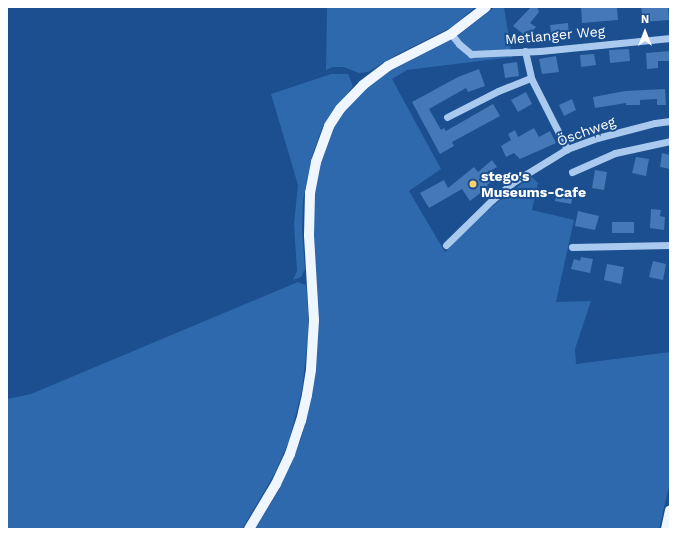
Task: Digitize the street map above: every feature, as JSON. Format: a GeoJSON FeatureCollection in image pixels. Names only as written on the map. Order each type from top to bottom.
{"type":"FeatureCollection","features":[{"type":"Feature","properties":{"kind":"main road"},"geometry":{"type":"LineString","coordinates":[[249,529],[276,484],[287,460],[301,421],[307,395],[311,369],[314,320],[309,235],[310,193],[316,162],[330,126],[340,109],[363,85],[388,66],[451,34],[486,7]]}},
{"type":"Feature","properties":{"kind":"main road"},"geometry":{"type":"LineString","coordinates":[[666,529],[670,510]]}},
{"type":"Feature","properties":{"kind":"street","name":"Metlanger Weg"},"geometry":{"type":"LineString","coordinates":[[451,34],[459,44],[471,54],[540,51],[670,38]]}},
{"type":"Feature","properties":{"kind":"street"},"geometry":{"type":"LineString","coordinates":[[525,51],[530,78],[568,149]]}},
{"type":"Feature","properties":{"kind":"street"},"geometry":{"type":"LineString","coordinates":[[447,117],[498,91],[530,78]]}},
{"type":"Feature","properties":{"kind":"street","name":"Öschweg"},"geometry":{"type":"LineString","coordinates":[[446,245],[492,200],[514,182],[568,149],[604,136],[655,123],[670,121]]}},
{"type":"Feature","properties":{"kind":"street"},"geometry":{"type":"LineString","coordinates":[[572,172],[615,153],[670,141]]}},
{"type":"Feature","properties":{"kind":"street"},"geometry":{"type":"LineString","coordinates":[[572,247],[670,245]]}},
{"type":"Feature","properties":{"kind":"shaded area"},"geometry":{"type":"Polygon","coordinates":[[[327,7],[475,7],[452,27],[396,55],[368,72],[359,73],[344,67],[333,67],[326,70],[327,7]]]}},
{"type":"Feature","properties":{"kind":"shaded area"},"geometry":{"type":"Polygon","coordinates":[[[495,7],[504,7],[512,57],[407,70],[392,79],[441,169],[409,191],[445,252],[487,211],[511,191],[532,177],[538,183],[532,210],[574,220],[556,302],[591,301],[575,349],[576,364],[670,352],[670,482],[659,529],[255,529],[278,492],[301,439],[312,393],[312,243],[315,180],[330,134],[350,104],[365,89],[388,72],[456,37],[495,7]]]}},
{"type":"Feature","properties":{"kind":"shaded area"},"geometry":{"type":"Polygon","coordinates":[[[331,74],[348,74],[353,86],[323,126],[313,153],[303,200],[302,230],[305,269],[301,277],[293,280],[297,271],[294,224],[298,185],[271,94],[331,74]]]}},
{"type":"Feature","properties":{"kind":"shaded area"},"geometry":{"type":"Polygon","coordinates":[[[298,282],[306,285],[308,309],[308,338],[302,390],[289,441],[275,473],[242,529],[7,529],[7,399],[31,394],[298,282]]]}},
{"type":"Feature","properties":{"kind":"building"},"geometry":{"type":"Polygon","coordinates":[[[531,7],[537,7],[539,12],[530,23],[536,27],[527,37],[513,26],[531,7]]]}},
{"type":"Feature","properties":{"kind":"building"},"geometry":{"type":"Polygon","coordinates":[[[581,7],[617,7],[618,20],[582,23],[581,7]]]}},
{"type":"Feature","properties":{"kind":"building"},"geometry":{"type":"Polygon","coordinates":[[[641,7],[668,7],[669,20],[643,22],[641,7]]]}},
{"type":"Feature","properties":{"kind":"building"},"geometry":{"type":"Polygon","coordinates":[[[568,23],[569,37],[552,39],[550,25],[568,23]]]}},
{"type":"Feature","properties":{"kind":"building"},"geometry":{"type":"Polygon","coordinates":[[[629,49],[630,61],[610,63],[609,50],[629,49]]]}},
{"type":"Feature","properties":{"kind":"building"},"geometry":{"type":"Polygon","coordinates":[[[670,51],[670,61],[658,61],[658,68],[647,69],[646,53],[670,51]]]}},
{"type":"Feature","properties":{"kind":"building"},"geometry":{"type":"Polygon","coordinates":[[[594,54],[596,65],[581,67],[580,55],[594,54]]]}},
{"type":"Feature","properties":{"kind":"building"},"geometry":{"type":"Polygon","coordinates":[[[556,56],[559,72],[542,74],[539,59],[556,56]]]}},
{"type":"Feature","properties":{"kind":"building"},"geometry":{"type":"Polygon","coordinates":[[[517,62],[519,76],[505,78],[503,64],[517,62]]]}},
{"type":"Feature","properties":{"kind":"building"},"geometry":{"type":"Polygon","coordinates":[[[479,69],[485,86],[468,92],[466,88],[429,109],[441,130],[444,128],[446,131],[493,104],[500,116],[452,142],[454,146],[440,154],[412,102],[458,77],[479,69]]]}},
{"type":"Feature","properties":{"kind":"building"},"geometry":{"type":"Polygon","coordinates":[[[665,89],[666,105],[657,105],[657,99],[640,100],[640,105],[626,105],[626,103],[595,108],[593,97],[625,91],[665,89]]]}},
{"type":"Feature","properties":{"kind":"building"},"geometry":{"type":"Polygon","coordinates":[[[526,92],[532,104],[518,112],[511,100],[526,92]]]}},
{"type":"Feature","properties":{"kind":"building"},"geometry":{"type":"Polygon","coordinates":[[[572,99],[576,110],[564,116],[559,105],[572,99]]]}},
{"type":"Feature","properties":{"kind":"building"},"geometry":{"type":"Polygon","coordinates":[[[534,128],[539,137],[550,131],[556,143],[520,159],[514,153],[506,157],[501,146],[511,140],[508,134],[515,130],[518,137],[534,128]]]}},
{"type":"Feature","properties":{"kind":"building"},"geometry":{"type":"Polygon","coordinates":[[[662,153],[670,155],[670,169],[660,167],[662,153]]]}},
{"type":"Feature","properties":{"kind":"building"},"geometry":{"type":"Polygon","coordinates":[[[636,157],[649,159],[646,176],[632,173],[636,157]]]}},
{"type":"Feature","properties":{"kind":"building"},"geometry":{"type":"Polygon","coordinates":[[[492,160],[497,167],[492,170],[497,177],[487,185],[488,187],[470,201],[462,189],[429,208],[420,193],[444,180],[448,188],[474,167],[478,172],[492,160]]]}},
{"type":"Feature","properties":{"kind":"building"},"geometry":{"type":"Polygon","coordinates":[[[595,170],[607,172],[604,190],[592,188],[595,170]]]}},
{"type":"Feature","properties":{"kind":"building"},"geometry":{"type":"Polygon","coordinates":[[[557,188],[574,192],[571,204],[555,201],[557,188]]]}},
{"type":"Feature","properties":{"kind":"building"},"geometry":{"type":"Polygon","coordinates":[[[651,209],[661,210],[660,216],[665,217],[664,230],[650,228],[651,209]]]}},
{"type":"Feature","properties":{"kind":"building"},"geometry":{"type":"Polygon","coordinates":[[[578,211],[599,216],[595,230],[575,226],[578,211]]]}},
{"type":"Feature","properties":{"kind":"building"},"geometry":{"type":"Polygon","coordinates":[[[612,222],[634,222],[634,233],[612,233],[612,222]]]}},
{"type":"Feature","properties":{"kind":"building"},"geometry":{"type":"Polygon","coordinates":[[[581,257],[593,259],[590,273],[571,269],[574,259],[580,261],[581,257]]]}},
{"type":"Feature","properties":{"kind":"building"},"geometry":{"type":"Polygon","coordinates":[[[653,261],[666,264],[663,280],[649,277],[653,261]]]}},
{"type":"Feature","properties":{"kind":"building"},"geometry":{"type":"Polygon","coordinates":[[[607,264],[624,267],[621,284],[604,280],[607,264]]]}},
{"type":"Feature","properties":{"kind":"place","name":"stego's Museums-Cafe"},"geometry":{"type":"Point","coordinates":[473,184]}}]}
